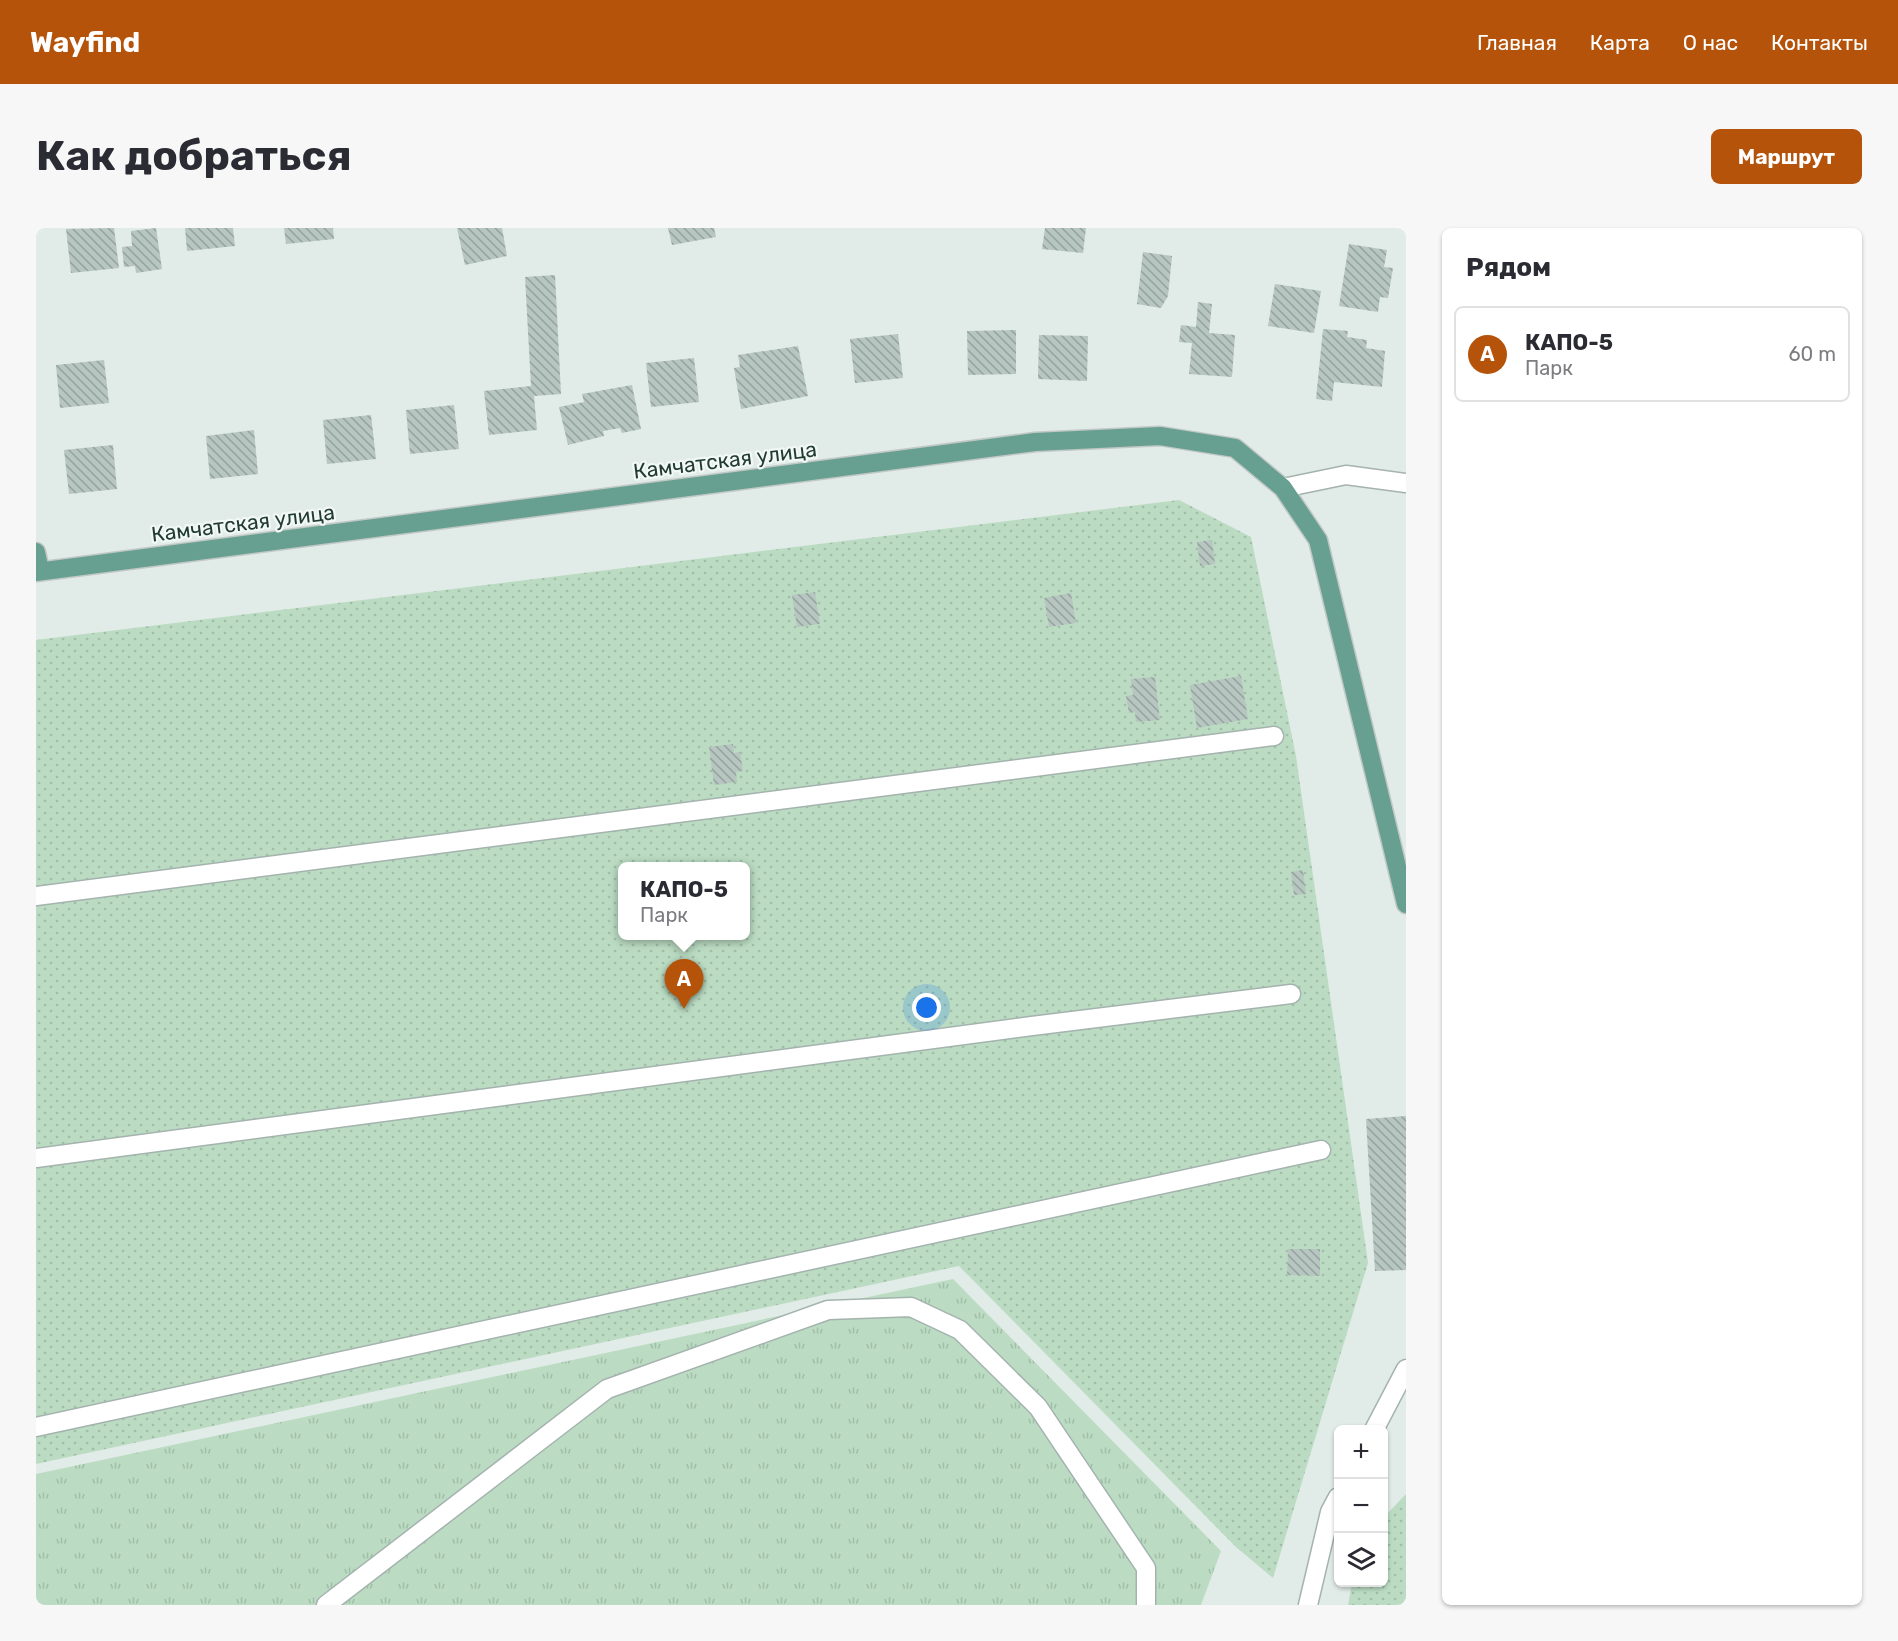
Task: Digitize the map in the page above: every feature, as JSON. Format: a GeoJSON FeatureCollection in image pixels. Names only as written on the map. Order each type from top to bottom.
{"type":"FeatureCollection","features":[{"type":"Feature","properties":{"kind":"main road","name":"Камчатская улица"},"geometry":{"type":"LineString","coordinates":[[38,572],[1035,442],[1160,436],[1234,448],[1282,488],[1318,540],[1406,904]]}},
{"type":"Feature","properties":{"kind":"main road"},"geometry":{"type":"LineString","coordinates":[[36,552],[38,572]]}},
{"type":"Feature","properties":{"kind":"street"},"geometry":{"type":"LineString","coordinates":[[1282,488],[1346,476],[1406,483]]}},
{"type":"Feature","properties":{"kind":"street"},"geometry":{"type":"LineString","coordinates":[[36,896],[1274,736]]}},
{"type":"Feature","properties":{"kind":"street"},"geometry":{"type":"LineString","coordinates":[[36,1158],[1009,1029],[1291,994]]}},
{"type":"Feature","properties":{"kind":"street"},"geometry":{"type":"LineString","coordinates":[[36,1427],[1322,1150]]}},
{"type":"Feature","properties":{"kind":"street"},"geometry":{"type":"LineString","coordinates":[[326,1605],[607,1389],[828,1310],[911,1306],[960,1330],[1038,1407],[1146,1568],[1146,1605]]}},
{"type":"Feature","properties":{"kind":"street"},"geometry":{"type":"LineString","coordinates":[[1377,1425],[1406,1369]]}},
{"type":"Feature","properties":{"kind":"street"},"geometry":{"type":"LineString","coordinates":[[1308,1605],[1330,1512],[1334,1504]]}},
{"type":"Feature","properties":{"kind":"green space"},"geometry":{"type":"Polygon","coordinates":[[[1179,500],[1251,537],[1296,756],[1368,1263],[1273,1578],[1236,1547],[959,1266],[36,1464],[36,640],[1179,500]]]}},
{"type":"Feature","properties":{"kind":"green space"},"geometry":{"type":"Polygon","coordinates":[[[953,1279],[1221,1551],[1201,1605],[36,1605],[36,1474],[953,1279]]]}},
{"type":"Feature","properties":{"kind":"green space"},"geometry":{"type":"Polygon","coordinates":[[[1406,1494],[1406,1605],[1348,1605],[1351,1587],[1388,1587],[1388,1513],[1406,1494]]]}},
{"type":"Feature","properties":{"kind":"building"},"geometry":{"type":"Polygon","coordinates":[[[114,228],[119,268],[71,273],[66,229],[114,228]]]}},
{"type":"Feature","properties":{"kind":"building"},"geometry":{"type":"Polygon","coordinates":[[[156,228],[162,269],[136,273],[135,266],[124,267],[122,247],[132,246],[131,231],[156,228]]]}},
{"type":"Feature","properties":{"kind":"building"},"geometry":{"type":"Polygon","coordinates":[[[185,228],[233,228],[235,246],[187,251],[185,228]]]}},
{"type":"Feature","properties":{"kind":"building"},"geometry":{"type":"Polygon","coordinates":[[[284,228],[333,228],[334,239],[286,244],[284,228]]]}},
{"type":"Feature","properties":{"kind":"building"},"geometry":{"type":"Polygon","coordinates":[[[457,228],[502,228],[507,256],[465,265],[457,228]]]}},
{"type":"Feature","properties":{"kind":"building"},"geometry":{"type":"Polygon","coordinates":[[[668,228],[714,228],[716,237],[672,245],[668,228]]]}},
{"type":"Feature","properties":{"kind":"building"},"geometry":{"type":"Polygon","coordinates":[[[1045,228],[1086,228],[1083,253],[1042,249],[1045,228]]]}},
{"type":"Feature","properties":{"kind":"building"},"geometry":{"type":"Polygon","coordinates":[[[1349,244],[1387,250],[1384,267],[1393,268],[1388,298],[1380,297],[1378,312],[1339,306],[1349,244]]]}},
{"type":"Feature","properties":{"kind":"building"},"geometry":{"type":"Polygon","coordinates":[[[1143,252],[1172,256],[1168,296],[1161,308],[1137,304],[1143,252]]]}},
{"type":"Feature","properties":{"kind":"building"},"geometry":{"type":"Polygon","coordinates":[[[555,275],[561,394],[534,396],[537,430],[489,435],[484,391],[531,386],[525,277],[555,275]]]}},
{"type":"Feature","properties":{"kind":"building"},"geometry":{"type":"Polygon","coordinates":[[[1275,284],[1321,291],[1314,333],[1268,326],[1275,284]]]}},
{"type":"Feature","properties":{"kind":"building"},"geometry":{"type":"Polygon","coordinates":[[[1198,302],[1212,304],[1209,333],[1235,335],[1232,377],[1189,374],[1192,343],[1179,342],[1181,325],[1196,327],[1198,302]]]}},
{"type":"Feature","properties":{"kind":"building"},"geometry":{"type":"Polygon","coordinates":[[[1323,329],[1348,331],[1347,337],[1367,340],[1366,348],[1385,351],[1382,387],[1334,382],[1332,401],[1316,399],[1323,329]]]}},
{"type":"Feature","properties":{"kind":"building"},"geometry":{"type":"Polygon","coordinates":[[[1016,330],[1016,374],[968,375],[967,331],[1016,330]]]}},
{"type":"Feature","properties":{"kind":"building"},"geometry":{"type":"Polygon","coordinates":[[[898,334],[903,378],[855,383],[850,339],[898,334]]]}},
{"type":"Feature","properties":{"kind":"building"},"geometry":{"type":"Polygon","coordinates":[[[1039,335],[1088,336],[1087,381],[1038,379],[1039,335]]]}},
{"type":"Feature","properties":{"kind":"building"},"geometry":{"type":"Polygon","coordinates":[[[798,346],[808,396],[741,409],[734,368],[740,367],[738,355],[798,346]]]}},
{"type":"Feature","properties":{"kind":"building"},"geometry":{"type":"Polygon","coordinates":[[[694,358],[699,402],[651,407],[646,363],[694,358]]]}},
{"type":"Feature","properties":{"kind":"building"},"geometry":{"type":"Polygon","coordinates":[[[104,360],[109,403],[60,408],[56,365],[104,360]]]}},
{"type":"Feature","properties":{"kind":"building"},"geometry":{"type":"Polygon","coordinates":[[[632,385],[641,429],[622,433],[620,428],[603,431],[604,436],[568,445],[559,407],[584,402],[582,394],[632,385]]]}},
{"type":"Feature","properties":{"kind":"building"},"geometry":{"type":"Polygon","coordinates":[[[454,405],[459,449],[410,454],[406,410],[454,405]]]}},
{"type":"Feature","properties":{"kind":"building"},"geometry":{"type":"Polygon","coordinates":[[[371,415],[376,459],[327,464],[323,420],[371,415]]]}},
{"type":"Feature","properties":{"kind":"building"},"geometry":{"type":"Polygon","coordinates":[[[254,430],[258,474],[210,479],[206,436],[254,430]]]}},
{"type":"Feature","properties":{"kind":"building"},"geometry":{"type":"Polygon","coordinates":[[[113,445],[117,489],[69,494],[64,450],[113,445]]]}},
{"type":"Feature","properties":{"kind":"building"},"geometry":{"type":"Polygon","coordinates":[[[1212,540],[1215,564],[1200,566],[1197,542],[1212,540]]]}},
{"type":"Feature","properties":{"kind":"building"},"geometry":{"type":"Polygon","coordinates":[[[815,592],[820,624],[797,627],[792,595],[815,592]]]}},
{"type":"Feature","properties":{"kind":"building"},"geometry":{"type":"Polygon","coordinates":[[[1071,593],[1076,623],[1049,627],[1044,598],[1071,593]]]}},
{"type":"Feature","properties":{"kind":"building"},"geometry":{"type":"Polygon","coordinates":[[[1241,676],[1248,719],[1197,728],[1190,685],[1241,676]]]}},
{"type":"Feature","properties":{"kind":"building"},"geometry":{"type":"Polygon","coordinates":[[[1155,677],[1160,720],[1136,722],[1135,712],[1129,713],[1126,696],[1133,695],[1131,679],[1155,677]]]}},
{"type":"Feature","properties":{"kind":"building"},"geometry":{"type":"Polygon","coordinates":[[[733,744],[734,753],[740,752],[743,771],[736,772],[737,782],[714,785],[709,747],[733,744]]]}},
{"type":"Feature","properties":{"kind":"building"},"geometry":{"type":"Polygon","coordinates":[[[1303,870],[1306,894],[1294,895],[1291,872],[1303,870]]]}},
{"type":"Feature","properties":{"kind":"building"},"geometry":{"type":"Polygon","coordinates":[[[1406,1116],[1406,1270],[1375,1271],[1366,1119],[1406,1116]]]}},
{"type":"Feature","properties":{"kind":"building"},"geometry":{"type":"Polygon","coordinates":[[[1288,1249],[1320,1249],[1320,1276],[1287,1275],[1288,1249]]]}},
{"type":"Feature","properties":{"kind":"place","name":"КАПО-5"},"geometry":{"type":"Point","coordinates":[684,1009]}}]}
